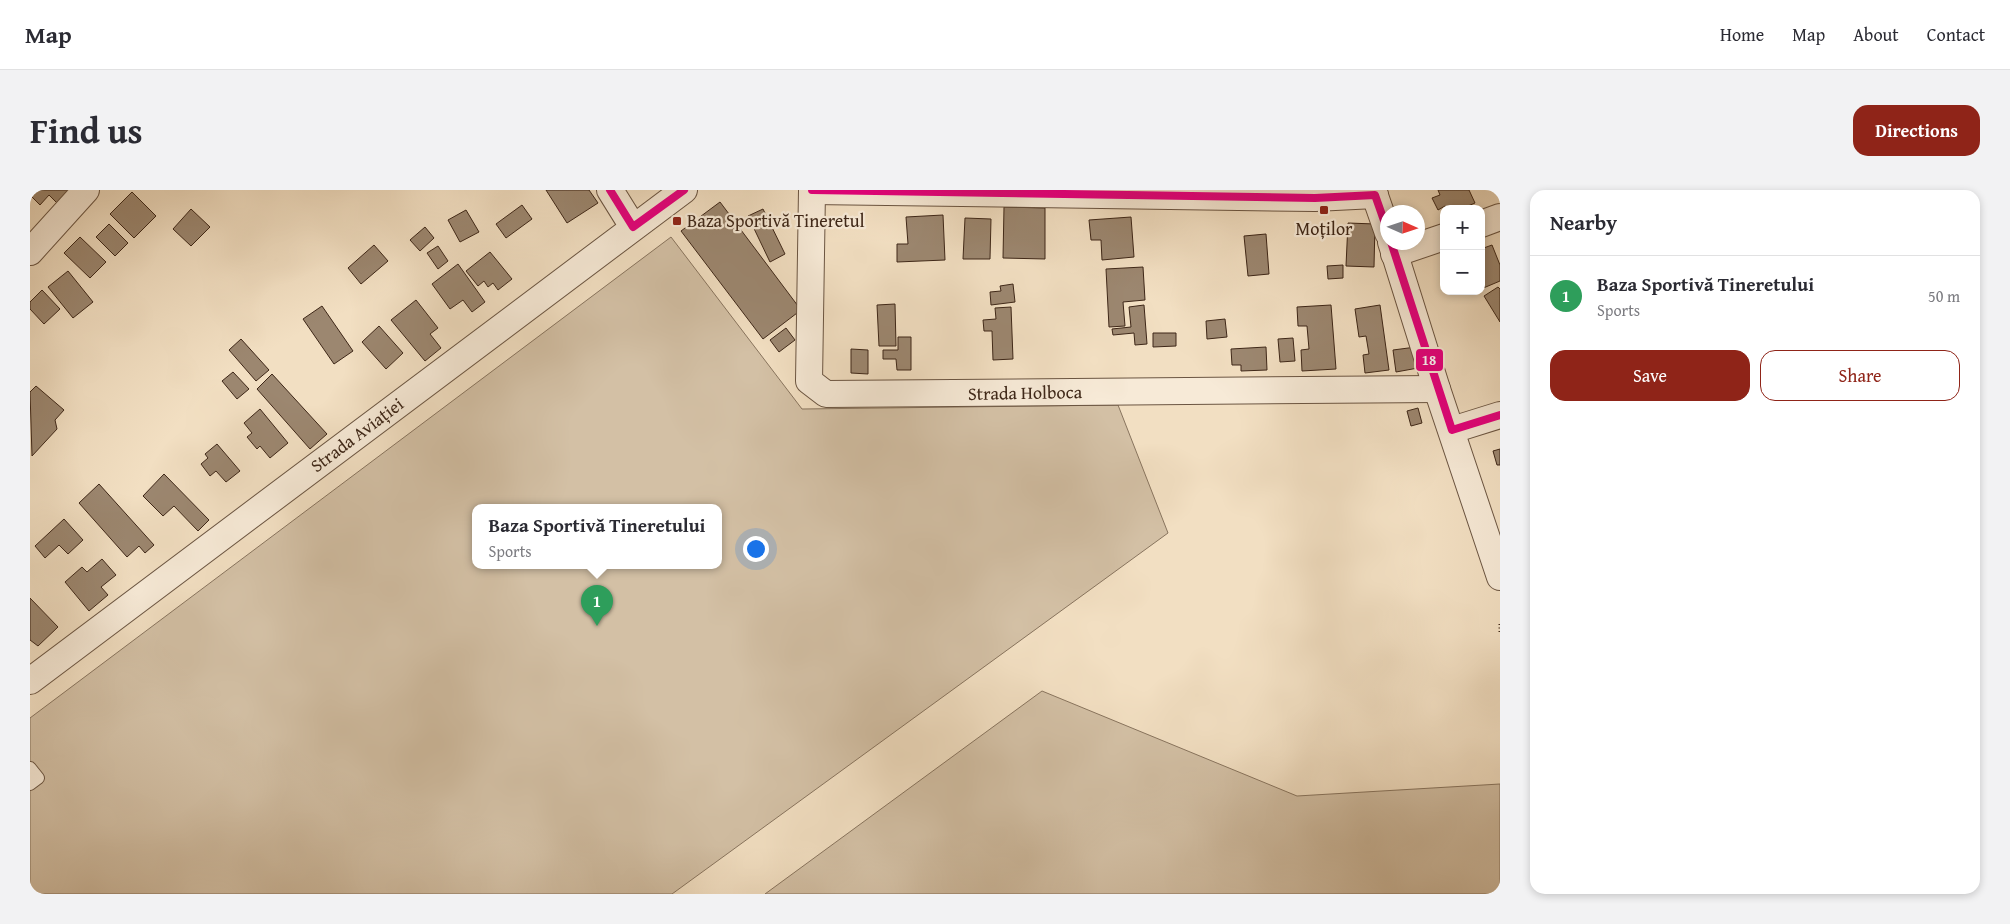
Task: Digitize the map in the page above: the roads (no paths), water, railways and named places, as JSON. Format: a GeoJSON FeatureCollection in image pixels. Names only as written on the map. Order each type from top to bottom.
{"type":"FeatureCollection","features":[{"type":"Feature","properties":{"kind":"street"},"geometry":{"type":"LineString","coordinates":[[30,252],[86,190]]}},
{"type":"Feature","properties":{"kind":"street"},"geometry":{"type":"LineString","coordinates":[[610,190],[633,227]]}},
{"type":"Feature","properties":{"kind":"street","name":"Strada Aviației"},"geometry":{"type":"LineString","coordinates":[[30,681],[684,190]]}},
{"type":"Feature","properties":{"kind":"street"},"geometry":{"type":"LineString","coordinates":[[812,190],[1315,198],[1374,192],[1380,210]]}},
{"type":"Feature","properties":{"kind":"street","name":"Strada Holboca"},"geometry":{"type":"LineString","coordinates":[[812,190],[809,381],[826,394],[1437,389]]}},
{"type":"Feature","properties":{"kind":"street"},"geometry":{"type":"LineString","coordinates":[[1485,223],[1500,217]]}},
{"type":"Feature","properties":{"kind":"street"},"geometry":{"type":"LineString","coordinates":[[1425,239],[1440,237]]}},
{"type":"Feature","properties":{"kind":"street"},"geometry":{"type":"LineString","coordinates":[[1393,250],[1437,389],[1500,577]]}},
{"type":"Feature","properties":{"kind":"street"},"geometry":{"type":"LineString","coordinates":[[1452,430],[1500,415]]}},
{"type":"Feature","properties":{"kind":"lane"},"geometry":{"type":"LineString","coordinates":[[30,768],[38,778],[30,784]]}},
{"type":"Feature","properties":{"kind":"place","name":"Moților"},"geometry":{"type":"Point","coordinates":[1324,210]}},
{"type":"Feature","properties":{"kind":"place","name":"Baza Sportivă Tineretul"},"geometry":{"type":"Point","coordinates":[677,221]}},
{"type":"Feature","properties":{"kind":"place","name":"Baza Sportivă Tineretului"},"geometry":{"type":"Point","coordinates":[597,626]}}]}
